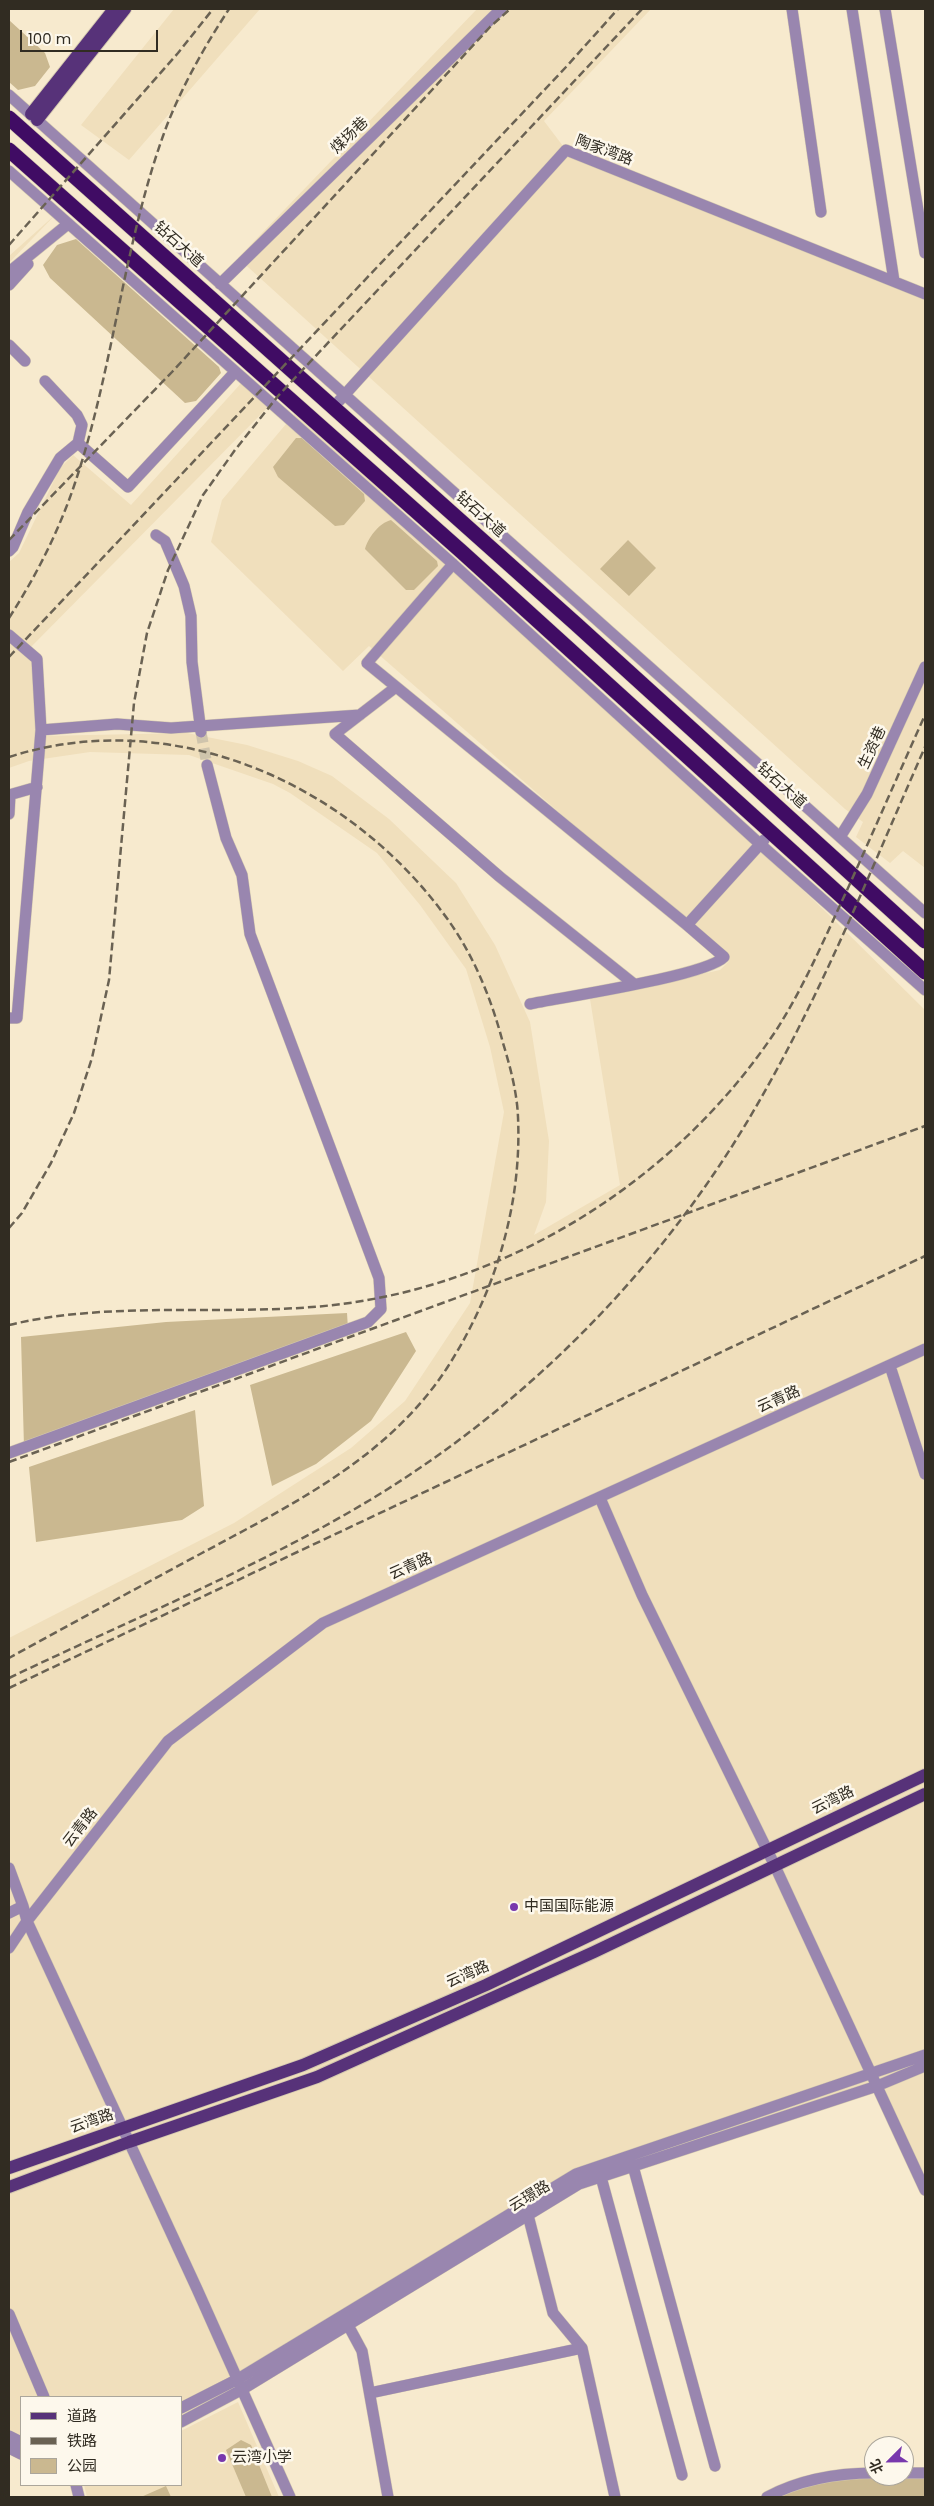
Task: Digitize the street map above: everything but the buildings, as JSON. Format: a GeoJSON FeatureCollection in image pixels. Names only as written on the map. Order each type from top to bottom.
{"type":"FeatureCollection","features":[{"type":"Feature","properties":{"kind":"highway","name":"钻石大道"},"geometry":{"type":"LineString","coordinates":[[9,118],[925,941]]}},
{"type":"Feature","properties":{"kind":"highway"},"geometry":{"type":"LineString","coordinates":[[9,150],[436,539],[560,641],[925,972]]}},
{"type":"Feature","properties":{"kind":"main road"},"geometry":{"type":"LineString","coordinates":[[34,117],[114,9]]}},
{"type":"Feature","properties":{"kind":"main road"},"geometry":{"type":"LineString","coordinates":[[34,117],[126,9]]}},
{"type":"Feature","properties":{"kind":"main road","name":"云湾路"},"geometry":{"type":"LineString","coordinates":[[9,2168],[303,2065],[486,1985],[925,1775]]}},
{"type":"Feature","properties":{"kind":"main road","name":"云湾路"},"geometry":{"type":"LineString","coordinates":[[9,2187],[129,2142],[317,2077],[594,1952],[774,1864],[925,1794]]}},
{"type":"Feature","properties":{"kind":"street","name":"煤场巷"},"geometry":{"type":"LineString","coordinates":[[220,284],[501,9]]}},
{"type":"Feature","properties":{"kind":"street"},"geometry":{"type":"LineString","coordinates":[[792,9],[821,212]]}},
{"type":"Feature","properties":{"kind":"street"},"geometry":{"type":"LineString","coordinates":[[852,9],[894,282]]}},
{"type":"Feature","properties":{"kind":"street"},"geometry":{"type":"LineString","coordinates":[[885,9],[925,254]]}},
{"type":"Feature","properties":{"kind":"street"},"geometry":{"type":"LineString","coordinates":[[9,95],[925,914]]}},
{"type":"Feature","properties":{"kind":"street","name":"陶家湾路"},"geometry":{"type":"LineString","coordinates":[[333,408],[566,150],[925,294]]}},
{"type":"Feature","properties":{"kind":"street"},"geometry":{"type":"LineString","coordinates":[[9,171],[235,372],[436,539],[452,564],[760,844],[925,990]]}},
{"type":"Feature","properties":{"kind":"street"},"geometry":{"type":"LineString","coordinates":[[9,272],[68,224]]}},
{"type":"Feature","properties":{"kind":"street"},"geometry":{"type":"LineString","coordinates":[[9,285],[54,236]]}},
{"type":"Feature","properties":{"kind":"street"},"geometry":{"type":"LineString","coordinates":[[9,345],[25,361]]}},
{"type":"Feature","properties":{"kind":"street"},"geometry":{"type":"LineString","coordinates":[[78,444],[128,487],[235,372]]}},
{"type":"Feature","properties":{"kind":"street"},"geometry":{"type":"LineString","coordinates":[[9,551],[28,512],[60,458],[78,444],[82,424],[77,415],[46,381]]}},
{"type":"Feature","properties":{"kind":"street"},"geometry":{"type":"LineString","coordinates":[[396,464],[406,450]]}},
{"type":"Feature","properties":{"kind":"street"},"geometry":{"type":"LineString","coordinates":[[156,535],[165,541],[184,586],[191,616],[192,662],[200,729]]}},
{"type":"Feature","properties":{"kind":"street"},"geometry":{"type":"LineString","coordinates":[[452,564],[368,663],[724,957],[718,964],[634,984],[530,1004]]}},
{"type":"Feature","properties":{"kind":"street"},"geometry":{"type":"LineString","coordinates":[[9,635],[37,658],[41,730],[17,1018],[9,1018]]}},
{"type":"Feature","properties":{"kind":"street"},"geometry":{"type":"LineString","coordinates":[[549,652],[560,641]]}},
{"type":"Feature","properties":{"kind":"street","name":"生资巷"},"geometry":{"type":"LineString","coordinates":[[840,837],[867,794],[925,667]]}},
{"type":"Feature","properties":{"kind":"street"},"geometry":{"type":"LineString","coordinates":[[396,687],[335,734],[500,877],[634,984]]}},
{"type":"Feature","properties":{"kind":"street"},"geometry":{"type":"LineString","coordinates":[[41,730],[117,724],[200,729],[360,714]]}},
{"type":"Feature","properties":{"kind":"street"},"geometry":{"type":"LineString","coordinates":[[9,1453],[368,1322],[381,1309],[378,1278],[250,934],[242,876],[226,838],[213,796],[207,765]]}},
{"type":"Feature","properties":{"kind":"street"},"geometry":{"type":"LineString","coordinates":[[9,814],[9,795],[37,787]]}},
{"type":"Feature","properties":{"kind":"street"},"geometry":{"type":"LineString","coordinates":[[687,925],[771,832]]}},
{"type":"Feature","properties":{"kind":"street","name":"云青路"},"geometry":{"type":"LineString","coordinates":[[9,1948],[27,1922],[168,1741],[323,1623],[890,1366],[925,1348]]}},
{"type":"Feature","properties":{"kind":"street"},"geometry":{"type":"LineString","coordinates":[[890,1366],[925,1474]]}},
{"type":"Feature","properties":{"kind":"street"},"geometry":{"type":"LineString","coordinates":[[600,1498],[642,1595],[774,1864],[925,2190]]}},
{"type":"Feature","properties":{"kind":"street"},"geometry":{"type":"LineString","coordinates":[[9,1868],[27,1922],[240,2384],[290,2497]]}},
{"type":"Feature","properties":{"kind":"street"},"geometry":{"type":"LineString","coordinates":[[9,1913],[23,1906]]}},
{"type":"Feature","properties":{"kind":"street","name":"云璟路"},"geometry":{"type":"LineString","coordinates":[[182,2421],[576,2174],[872,2075],[925,2055]]}},
{"type":"Feature","properties":{"kind":"street","name":"云璟路"},"geometry":{"type":"LineString","coordinates":[[182,2408],[240,2384],[348,2325],[579,2184],[877,2086],[925,2066]]}},
{"type":"Feature","properties":{"kind":"street"},"geometry":{"type":"LineString","coordinates":[[633,2166],[715,2466]]}},
{"type":"Feature","properties":{"kind":"street"},"geometry":{"type":"LineString","coordinates":[[601,2177],[682,2475]]}},
{"type":"Feature","properties":{"kind":"street"},"geometry":{"type":"LineString","coordinates":[[528,2215],[553,2313],[582,2348],[616,2497]]}},
{"type":"Feature","properties":{"kind":"street"},"geometry":{"type":"LineString","coordinates":[[9,2314],[44,2396]]}},
{"type":"Feature","properties":{"kind":"street"},"geometry":{"type":"LineString","coordinates":[[348,2325],[362,2351],[388,2497]]}},
{"type":"Feature","properties":{"kind":"street"},"geometry":{"type":"LineString","coordinates":[[370,2393],[582,2348]]}},
{"type":"Feature","properties":{"kind":"street"},"geometry":{"type":"LineString","coordinates":[[767,2497],[785,2488],[839,2473],[864,2473]]}},
{"type":"Feature","properties":{"kind":"shaded area"},"geometry":{"type":"Polygon","coordinates":[[[174,9],[260,9],[129,160],[81,125],[174,9]]]}},
{"type":"Feature","properties":{"kind":"shaded area"},"geometry":{"type":"Polygon","coordinates":[[[477,9],[651,9],[544,121],[566,150],[925,294],[925,868],[903,851],[890,863],[856,837],[863,822],[845,809],[238,258],[477,9]]]}},
{"type":"Feature","properties":{"kind":"shaded area"},"geometry":{"type":"Polygon","coordinates":[[[56,214],[9,263],[9,256],[56,214]]]}},
{"type":"Feature","properties":{"kind":"shaded area"},"geometry":{"type":"Polygon","coordinates":[[[244,380],[271,404],[28,650],[37,659],[41,736],[187,733],[247,745],[298,761],[332,776],[389,819],[456,883],[495,945],[530,1022],[549,1141],[546,1202],[534,1235],[620,1185],[590,999],[720,970],[729,961],[369,646],[343,671],[211,542],[222,500],[297,411],[826,912],[925,1010],[925,2190],[877,2086],[579,2184],[182,2421],[182,2396],[20,2396],[20,2454],[9,2448],[9,1638],[234,1523],[351,1448],[405,1401],[470,1303],[504,1112],[490,1047],[466,969],[420,905],[377,853],[290,793],[273,784],[189,755],[90,752],[29,761],[9,768],[9,562],[19,553],[60,468],[73,455],[131,505],[244,380]]]}},
{"type":"Feature","properties":{"kind":"shaded area","name":"云湾小学"},"geometry":{"type":"Polygon","coordinates":[[[238,2402],[279,2497],[87,2497],[84,2486],[182,2486],[182,2430],[238,2402]]]}},
{"type":"Feature","properties":{"kind":"green space"},"geometry":{"type":"Polygon","coordinates":[[[9,20],[45,53],[50,67],[35,86],[18,90],[9,82],[9,20]]]}},
{"type":"Feature","properties":{"kind":"green space"},"geometry":{"type":"Polygon","coordinates":[[[76,239],[219,367],[221,373],[196,401],[185,403],[50,278],[43,265],[57,245],[76,239]]]}},
{"type":"Feature","properties":{"kind":"green space"},"geometry":{"type":"Polygon","coordinates":[[[296,438],[302,438],[364,494],[365,501],[344,525],[335,526],[278,477],[273,467],[296,438]]]}},
{"type":"Feature","properties":{"kind":"green space"},"geometry":{"type":"Polygon","coordinates":[[[391,520],[437,561],[438,566],[414,590],[406,590],[365,549],[375,531],[382,524],[391,520]]]}},
{"type":"Feature","properties":{"kind":"green space"},"geometry":{"type":"Polygon","coordinates":[[[628,540],[656,568],[629,596],[600,569],[628,540]]]}},
{"type":"Feature","properties":{"kind":"green space"},"geometry":{"type":"Polygon","coordinates":[[[347,1313],[348,1329],[24,1447],[21,1337],[166,1322],[347,1313]]]}},
{"type":"Feature","properties":{"kind":"green space"},"geometry":{"type":"Polygon","coordinates":[[[406,1332],[416,1351],[371,1421],[316,1464],[272,1486],[250,1385],[406,1332]]]}},
{"type":"Feature","properties":{"kind":"green space"},"geometry":{"type":"Polygon","coordinates":[[[195,1410],[204,1506],[182,1520],[36,1542],[29,1467],[195,1410]]]}},
{"type":"Feature","properties":{"kind":"green space"},"geometry":{"type":"Polygon","coordinates":[[[241,2440],[251,2445],[272,2497],[246,2497],[226,2450],[241,2440]]]}},
{"type":"Feature","properties":{"kind":"green space"},"geometry":{"type":"Polygon","coordinates":[[[839,2473],[864,2474],[864,2486],[914,2486],[914,2475],[925,2473],[925,2497],[767,2497],[839,2473]]]}},
{"type":"Feature","properties":{"kind":"green space"},"geometry":{"type":"Polygon","coordinates":[[[166,2486],[171,2497],[141,2497],[166,2486]]]}},
{"type":"Feature","properties":{"kind":"tunnel"},"geometry":{"type":"LineString","coordinates":[[201,732],[207,765]]}},
{"type":"Feature","properties":{"kind":"railway"},"geometry":{"type":"LineString","coordinates":[[9,245],[178,53],[213,9]]}},
{"type":"Feature","properties":{"kind":"railway"},"geometry":{"type":"LineString","coordinates":[[9,618],[46,553],[75,483],[99,397],[149,178],[163,136],[176,103],[192,71],[229,9]]}},
{"type":"Feature","properties":{"kind":"railway"},"geometry":{"type":"LineString","coordinates":[[9,540],[172,372],[490,27],[510,9]]}},
{"type":"Feature","properties":{"kind":"railway"},"geometry":{"type":"LineString","coordinates":[[9,657],[566,67],[618,9]]}},
{"type":"Feature","properties":{"kind":"railway"},"geometry":{"type":"LineString","coordinates":[[9,1228],[22,1213],[51,1163],[74,1113],[92,1058],[109,980],[134,703],[147,633],[168,570],[203,495],[235,450],[278,396],[642,9]]}},
{"type":"Feature","properties":{"kind":"railway"},"geometry":{"type":"LineString","coordinates":[[9,1325],[50,1317],[91,1313],[301,1308],[342,1304],[407,1292],[470,1272],[531,1246],[589,1213],[643,1175],[693,1131],[738,1082],[777,1029],[797,995],[823,942],[925,715]]}},
{"type":"Feature","properties":{"kind":"railway"},"geometry":{"type":"LineString","coordinates":[[9,757],[70,743],[131,741],[191,749],[250,766],[305,792],[356,826],[403,866],[443,913],[472,959],[493,1009],[511,1070],[518,1117],[518,1150],[510,1216],[492,1279],[479,1310],[447,1368],[423,1400],[397,1428],[368,1453],[304,1497],[9,1658]]}},
{"type":"Feature","properties":{"kind":"railway"},"geometry":{"type":"LineString","coordinates":[[9,1678],[237,1571],[327,1525],[370,1500],[429,1462],[485,1420],[538,1375],[589,1326],[636,1275],[680,1221],[720,1164],[757,1105],[804,1018],[866,883],[925,747]]}},
{"type":"Feature","properties":{"kind":"railway"},"geometry":{"type":"LineString","coordinates":[[9,1462],[925,1126]]}},
{"type":"Feature","properties":{"kind":"railway"},"geometry":{"type":"LineString","coordinates":[[9,1688],[925,1256]]}},
{"type":"Feature","properties":{"kind":"place","name":"中国国际能源"},"geometry":{"type":"Point","coordinates":[514,1907]}},
{"type":"Feature","properties":{"kind":"place","name":"云湾小学"},"geometry":{"type":"Point","coordinates":[222,2458]}}]}
